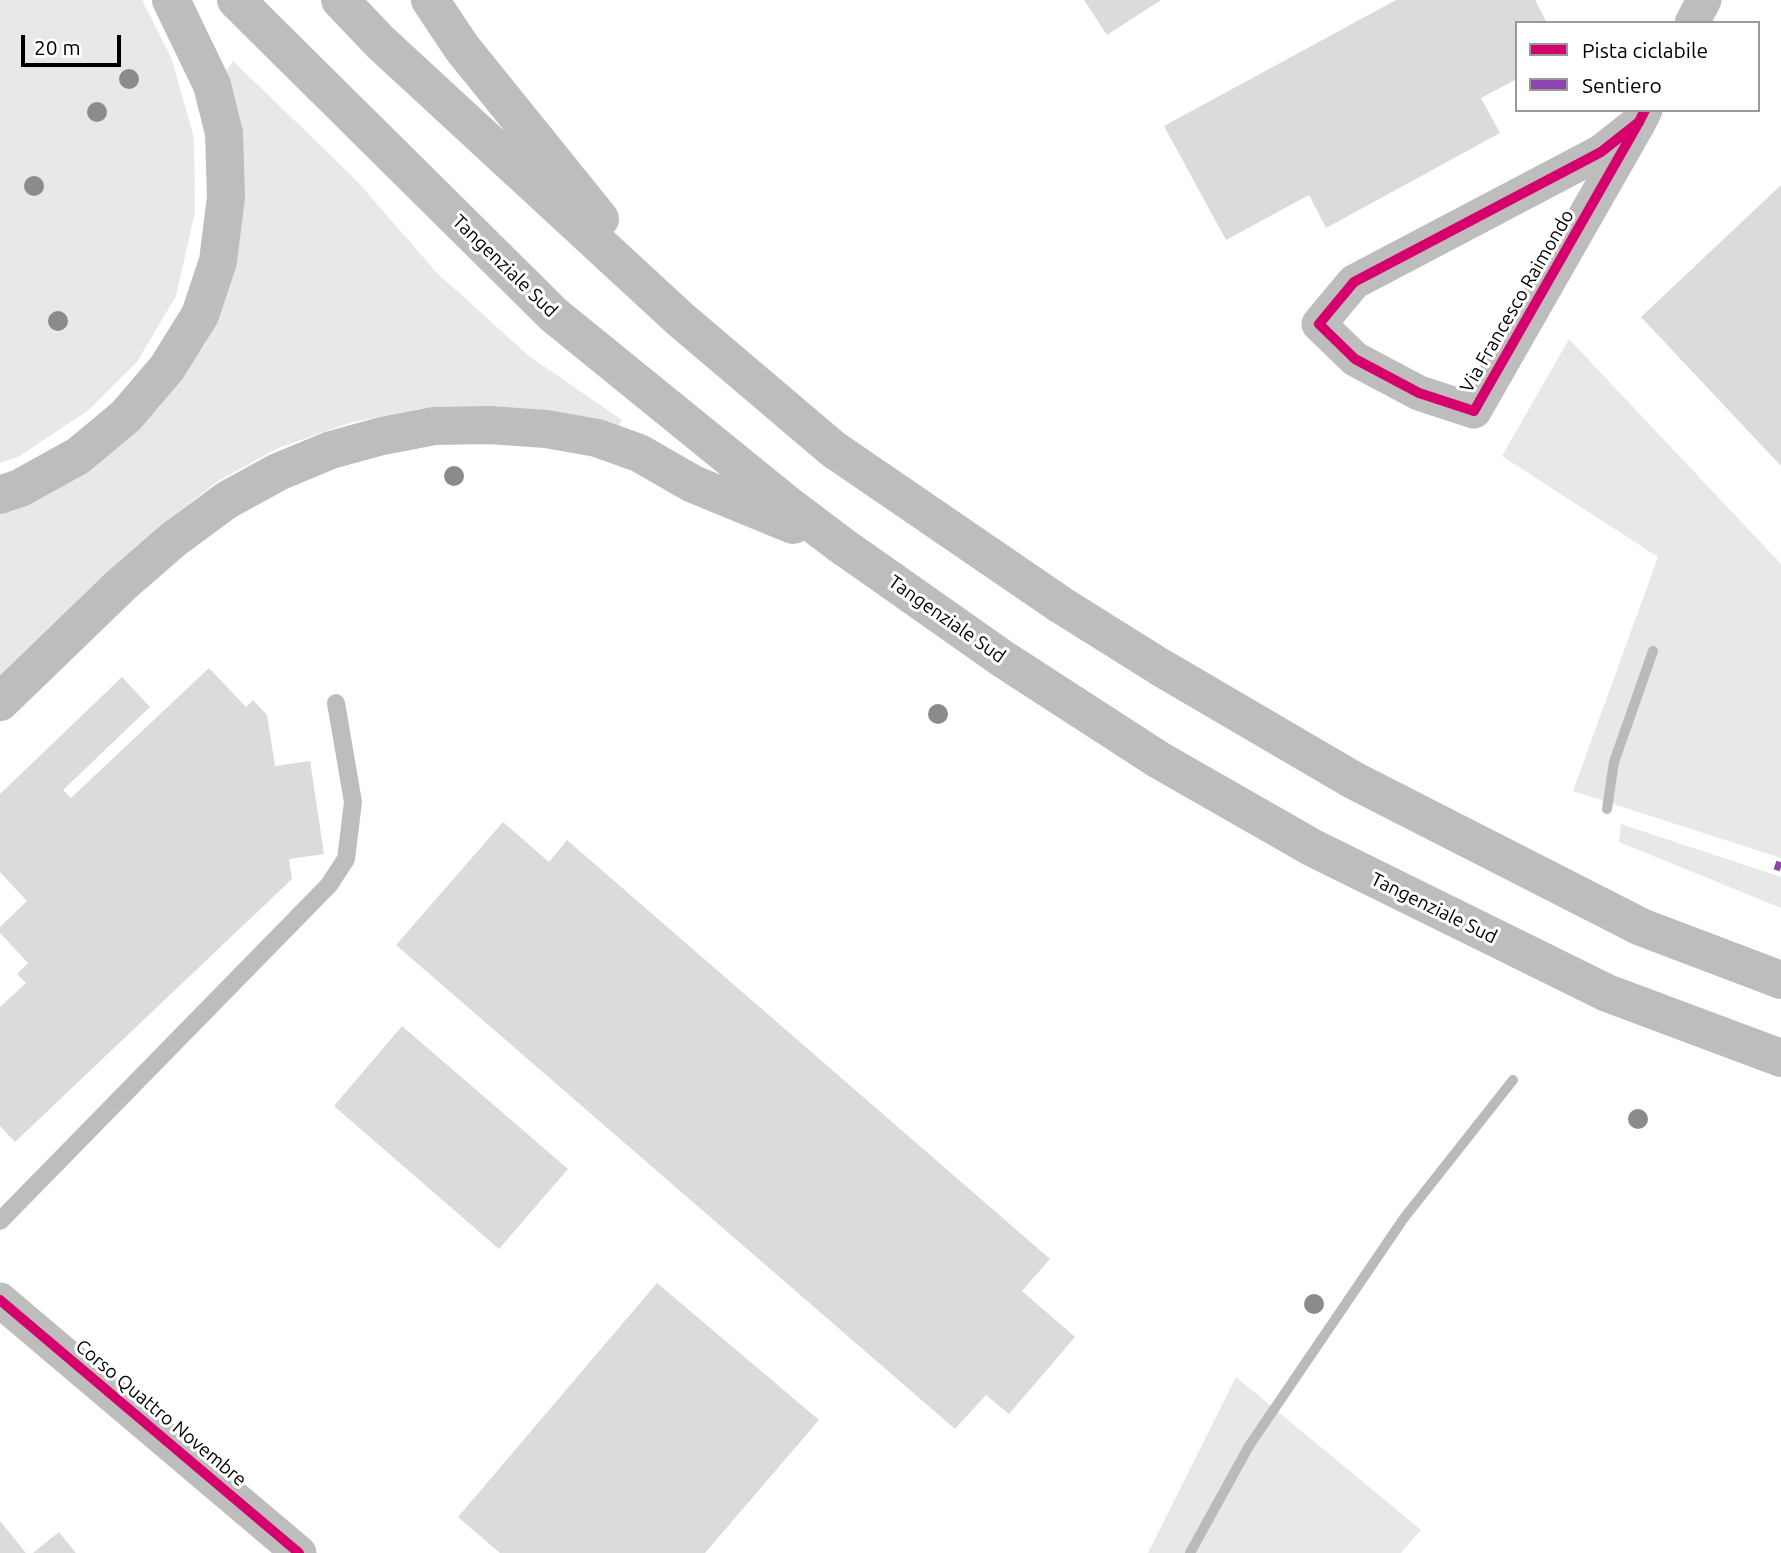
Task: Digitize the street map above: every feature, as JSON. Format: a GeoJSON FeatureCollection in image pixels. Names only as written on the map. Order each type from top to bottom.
{"type":"FeatureCollection","features":[{"type":"Feature","properties":{"kind":"highway"},"geometry":{"type":"LineString","coordinates":[[0,495],[20,488],[78,456],[126,416],[167,368],[200,315],[218,261],[226,197],[223,133],[212,85],[171,0]]}},
{"type":"Feature","properties":{"kind":"highway","name":"Tangenziale Sud"},"geometry":{"type":"LineString","coordinates":[[236,0],[554,315],[788,505],[1003,659],[1159,760],[1313,848],[1607,993],[1781,1058]]}},
{"type":"Feature","properties":{"kind":"highway"},"geometry":{"type":"LineString","coordinates":[[340,0],[380,42],[680,318],[833,449],[1061,605],[1160,667],[1353,780],[1641,927],[1781,979]]}},
{"type":"Feature","properties":{"kind":"highway"},"geometry":{"type":"LineString","coordinates":[[430,0],[462,47],[680,318]]}},
{"type":"Feature","properties":{"kind":"highway"},"geometry":{"type":"LineString","coordinates":[[0,702],[121,585],[174,539],[226,500],[288,467],[331,450],[434,426],[489,425],[546,429],[597,438],[639,453],[693,484],[841,545]]}},
{"type":"Feature","properties":{"kind":"street"},"geometry":{"type":"LineString","coordinates":[[1693,21],[1704,0]]}},
{"type":"Feature","properties":{"kind":"street","name":"Via Francesco Raimondo"},"geometry":{"type":"LineString","coordinates":[[1642,116],[1474,411],[1419,393],[1355,359],[1320,324],[1354,282],[1601,152],[1642,116]]}},
{"type":"Feature","properties":{"kind":"street","name":"Corso Quattro Novembre"},"geometry":{"type":"LineString","coordinates":[[0,1300],[299,1553]]}},
{"type":"Feature","properties":{"kind":"lane"},"geometry":{"type":"LineString","coordinates":[[0,1221],[329,885],[346,859],[353,802],[336,703]]}},
{"type":"Feature","properties":{"kind":"shaded area"},"geometry":{"type":"Polygon","coordinates":[[[0,0],[142,0],[172,60],[194,138],[195,212],[176,296],[137,362],[89,410],[18,457],[0,463],[0,0]]]}},
{"type":"Feature","properties":{"kind":"shaded area"},"geometry":{"type":"Polygon","coordinates":[[[233,61],[356,180],[437,273],[529,356],[622,420],[618,427],[424,408],[349,423],[278,448],[218,481],[169,519],[0,681],[0,515],[14,511],[90,467],[159,407],[204,346],[230,285],[243,199],[242,126],[227,70],[233,61]]]}},
{"type":"Feature","properties":{"kind":"shaded area"},"geometry":{"type":"Polygon","coordinates":[[[1569,339],[1781,564],[1781,858],[1573,791],[1658,557],[1502,456],[1569,339]]]}},
{"type":"Feature","properties":{"kind":"shaded area"},"geometry":{"type":"Polygon","coordinates":[[[1621,824],[1781,877],[1781,908],[1619,842],[1621,824]]]}},
{"type":"Feature","properties":{"kind":"shaded area"},"geometry":{"type":"Polygon","coordinates":[[[1236,1377],[1421,1530],[1401,1553],[1148,1553],[1236,1377]]]}},
{"type":"Feature","properties":{"kind":"building"},"geometry":{"type":"Polygon","coordinates":[[[1084,0],[1161,0],[1107,35],[1084,0]]]}},
{"type":"Feature","properties":{"kind":"building"},"geometry":{"type":"Polygon","coordinates":[[[1396,0],[1535,0],[1546,21],[1515,21],[1515,80],[1481,98],[1500,133],[1326,228],[1309,195],[1226,240],[1164,126],[1396,0]]]}},
{"type":"Feature","properties":{"kind":"building"},"geometry":{"type":"Polygon","coordinates":[[[1781,185],[1781,466],[1641,317],[1781,185]]]}},
{"type":"Feature","properties":{"kind":"building"},"geometry":{"type":"Polygon","coordinates":[[[209,668],[246,707],[253,700],[267,715],[275,766],[310,761],[324,854],[289,859],[292,879],[15,1142],[0,1126],[0,1007],[26,983],[17,974],[28,963],[0,933],[0,927],[27,901],[0,872],[0,794],[122,677],[150,707],[63,790],[71,798],[209,668]]]}},
{"type":"Feature","properties":{"kind":"building"},"geometry":{"type":"Polygon","coordinates":[[[503,822],[549,862],[567,840],[1050,1259],[1022,1291],[1075,1337],[1009,1414],[986,1395],[955,1429],[396,945],[503,822]]]}},
{"type":"Feature","properties":{"kind":"building"},"geometry":{"type":"Polygon","coordinates":[[[402,1026],[568,1169],[499,1249],[334,1106],[402,1026]]]}},
{"type":"Feature","properties":{"kind":"building"},"geometry":{"type":"Polygon","coordinates":[[[657,1283],[819,1420],[705,1553],[500,1553],[458,1517],[657,1283]]]}},
{"type":"Feature","properties":{"kind":"building"},"geometry":{"type":"Polygon","coordinates":[[[0,1521],[26,1553],[0,1553],[0,1521]]]}},
{"type":"Feature","properties":{"kind":"building"},"geometry":{"type":"Polygon","coordinates":[[[59,1532],[76,1553],[33,1553],[59,1532]]]}},
{"type":"Feature","properties":{"kind":"waterway"},"geometry":{"type":"LineString","coordinates":[[1607,809],[1614,762],[1653,651]]}},
{"type":"Feature","properties":{"kind":"waterway"},"geometry":{"type":"LineString","coordinates":[[1190,1553],[1249,1446],[1404,1218],[1513,1080]]}},
{"type":"Feature","properties":{"kind":"marked path"},"geometry":{"type":"LineString","coordinates":[[1775,865],[1781,867]]}},
{"type":"Feature","properties":{"kind":"cycle path"},"geometry":{"type":"LineString","coordinates":[[1639,122],[1644,112]]}},
{"type":"Feature","properties":{"kind":"cycle path"},"geometry":{"type":"LineString","coordinates":[[1639,122],[1474,411],[1419,393],[1355,359],[1319,324],[1354,282],[1601,152],[1639,122]]}},
{"type":"Feature","properties":{"kind":"cycle path"},"geometry":{"type":"LineString","coordinates":[[0,1300],[299,1553]]}}]}
